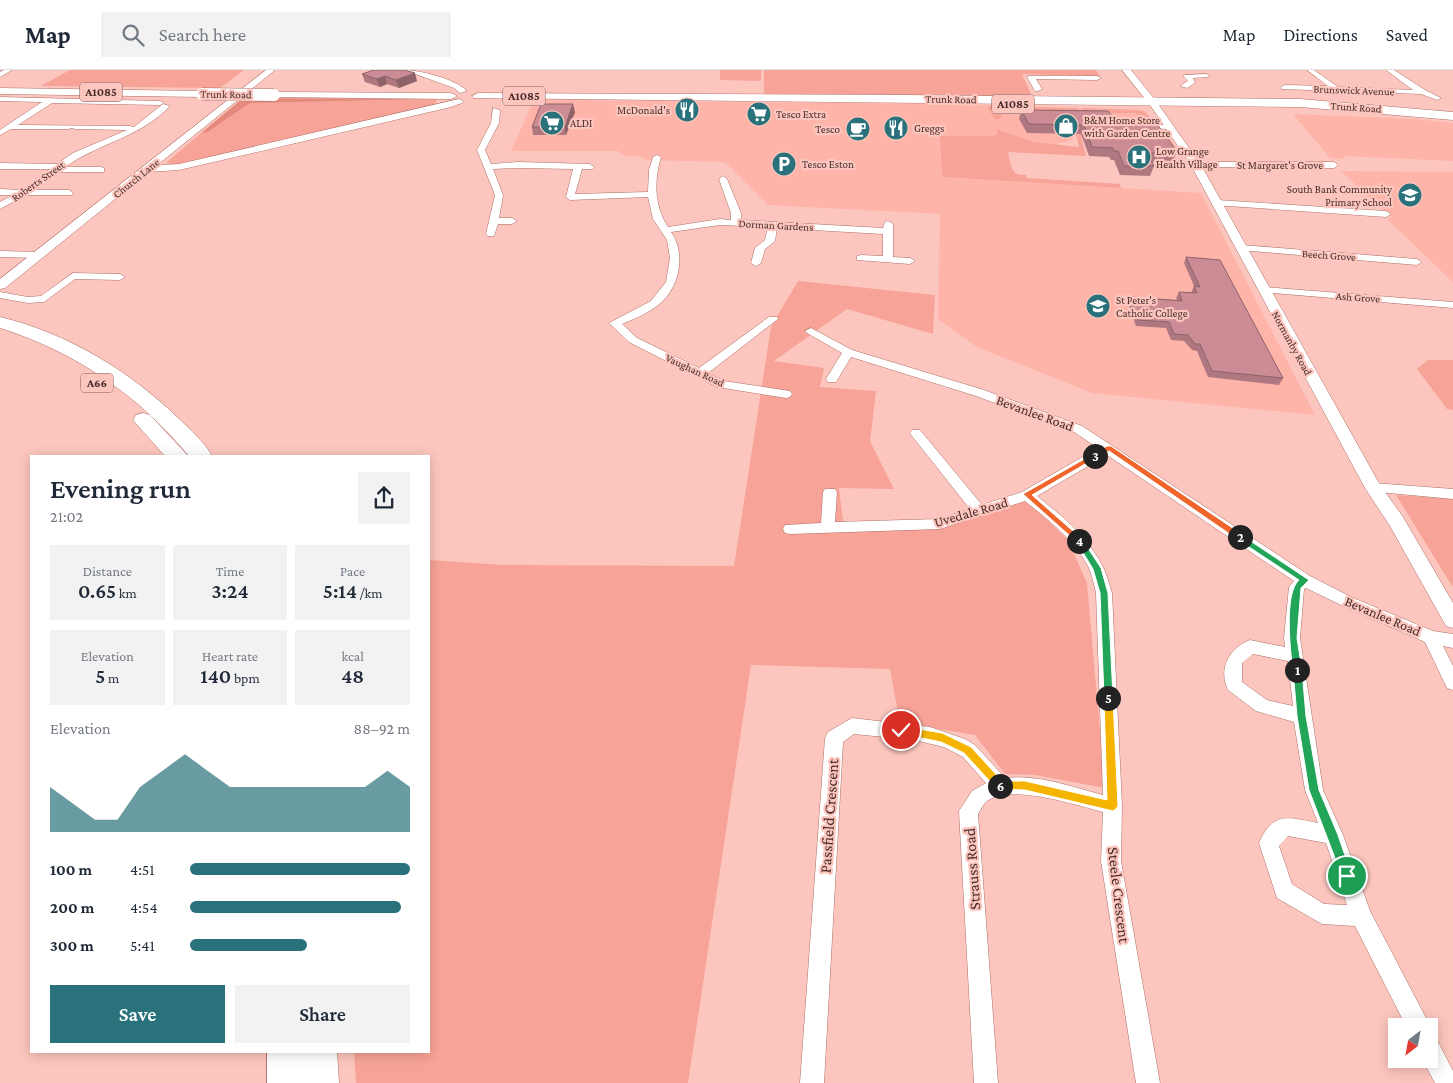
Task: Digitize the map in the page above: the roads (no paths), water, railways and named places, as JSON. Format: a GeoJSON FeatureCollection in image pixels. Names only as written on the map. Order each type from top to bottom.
{"type":"FeatureCollection","features":[{"type":"Feature","properties":{"kind":"highway","name":"A66"},"geometry":{"type":"LineString","coordinates":[[0,322],[77,354],[107,372],[144,399],[171,423],[200,455]]}},
{"type":"Feature","properties":{"kind":"highway","name":"A66"},"geometry":{"type":"LineString","coordinates":[[0,338],[34,348],[99,384],[130,407],[176,455]]}},
{"type":"Feature","properties":{"kind":"highway"},"geometry":{"type":"LineString","coordinates":[[286,1053],[286,1083]]}},
{"type":"Feature","properties":{"kind":"highway"},"geometry":{"type":"LineString","coordinates":[[318,1053],[320,1083]]}},
{"type":"Feature","properties":{"kind":"main road","name":"Trunk Road"},"geometry":{"type":"LineString","coordinates":[[0,91],[458,96]]}},
{"type":"Feature","properties":{"kind":"main road","name":"A1085"},"geometry":{"type":"LineString","coordinates":[[458,96],[475,92],[478,96],[871,99],[1154,104]]}},
{"type":"Feature","properties":{"kind":"main road","name":"Trunk Road"},"geometry":{"type":"LineString","coordinates":[[1154,104],[1270,105],[1379,109],[1453,116]]}},
{"type":"Feature","properties":{"kind":"street"},"geometry":{"type":"LineString","coordinates":[[0,75],[9,70]]}},
{"type":"Feature","properties":{"kind":"street","name":"Church Lane"},"geometry":{"type":"LineString","coordinates":[[0,285],[271,70]]}},
{"type":"Feature","properties":{"kind":"street"},"geometry":{"type":"LineString","coordinates":[[147,169],[179,167],[448,105],[458,96],[457,86],[407,70]]}},
{"type":"Feature","properties":{"kind":"street","name":"Normanby Road"},"geometry":{"type":"LineString","coordinates":[[1126,70],[1154,104],[1196,165],[1373,488],[1397,522],[1453,620]]}},
{"type":"Feature","properties":{"kind":"street"},"geometry":{"type":"LineString","coordinates":[[1184,86],[1192,80],[1187,76],[1206,76],[1199,70]]}},
{"type":"Feature","properties":{"kind":"street"},"geometry":{"type":"LineString","coordinates":[[1310,70],[1336,89]]}},
{"type":"Feature","properties":{"kind":"street"},"geometry":{"type":"LineString","coordinates":[[1389,70],[1422,92],[1436,98]]}},
{"type":"Feature","properties":{"kind":"street"},"geometry":{"type":"LineString","coordinates":[[1038,89],[1031,77],[1097,78]]}},
{"type":"Feature","properties":{"kind":"street","name":"Brunswick Avenue"},"geometry":{"type":"LineString","coordinates":[[1285,87],[1422,92]]}},
{"type":"Feature","properties":{"kind":"street"},"geometry":{"type":"LineString","coordinates":[[0,98],[52,99]]}},
{"type":"Feature","properties":{"kind":"street"},"geometry":{"type":"LineString","coordinates":[[0,133],[52,99]]}},
{"type":"Feature","properties":{"kind":"street","name":"Roberts Street"},"geometry":{"type":"LineString","coordinates":[[0,206],[24,192],[76,155],[139,128],[163,104],[52,99]]}},
{"type":"Feature","properties":{"kind":"street"},"geometry":{"type":"LineString","coordinates":[[491,234],[499,195],[481,150],[495,123],[496,110]]}},
{"type":"Feature","properties":{"kind":"street"},"geometry":{"type":"LineString","coordinates":[[8,118],[23,118]]}},
{"type":"Feature","properties":{"kind":"street"},"geometry":{"type":"LineString","coordinates":[[1130,126],[1169,127]]}},
{"type":"Feature","properties":{"kind":"street"},"geometry":{"type":"LineString","coordinates":[[10,127],[139,128]]}},
{"type":"Feature","properties":{"kind":"street"},"geometry":{"type":"LineString","coordinates":[[657,158],[653,170],[652,194],[658,219],[665,230]]}},
{"type":"Feature","properties":{"kind":"street","name":"St Margaret's Grove"},"geometry":{"type":"LineString","coordinates":[[1196,165],[1334,165]]}},
{"type":"Feature","properties":{"kind":"street"},"geometry":{"type":"LineString","coordinates":[[0,166],[101,170]]}},
{"type":"Feature","properties":{"kind":"street"},"geometry":{"type":"LineString","coordinates":[[488,167],[590,167]]}},
{"type":"Feature","properties":{"kind":"street"},"geometry":{"type":"LineString","coordinates":[[578,167],[569,200],[652,194]]}},
{"type":"Feature","properties":{"kind":"street"},"geometry":{"type":"LineString","coordinates":[[723,179],[736,213],[736,222]]}},
{"type":"Feature","properties":{"kind":"street"},"geometry":{"type":"LineString","coordinates":[[0,192],[69,193]]}},
{"type":"Feature","properties":{"kind":"street"},"geometry":{"type":"LineString","coordinates":[[1217,203],[1386,214]]}},
{"type":"Feature","properties":{"kind":"street"},"geometry":{"type":"LineString","coordinates":[[495,221],[512,221]]}},
{"type":"Feature","properties":{"kind":"street","name":"Dorman Gardens"},"geometry":{"type":"LineString","coordinates":[[665,230],[720,222],[887,227],[888,260]]}},
{"type":"Feature","properties":{"kind":"street"},"geometry":{"type":"LineString","coordinates":[[756,263],[760,248],[770,241],[774,224]]}},
{"type":"Feature","properties":{"kind":"street","name":"Vaughan Road"},"geometry":{"type":"LineString","coordinates":[[665,230],[672,240],[675,258],[671,282],[655,303],[635,315],[614,323],[633,340],[721,384],[786,394]]}},
{"type":"Feature","properties":{"kind":"street","name":"Beech Grove"},"geometry":{"type":"LineString","coordinates":[[1242,248],[1418,262]]}},
{"type":"Feature","properties":{"kind":"street"},"geometry":{"type":"LineString","coordinates":[[0,254],[39,255]]}},
{"type":"Feature","properties":{"kind":"street"},"geometry":{"type":"LineString","coordinates":[[862,258],[910,262]]}},
{"type":"Feature","properties":{"kind":"street"},"geometry":{"type":"LineString","coordinates":[[0,295],[28,300],[44,299],[73,276],[120,277]]}},
{"type":"Feature","properties":{"kind":"street","name":"Ash Grove"},"geometry":{"type":"LineString","coordinates":[[1264,290],[1453,305]]}},
{"type":"Feature","properties":{"kind":"street"},"geometry":{"type":"LineString","coordinates":[[700,374],[773,319]]}},
{"type":"Feature","properties":{"kind":"street","name":"Bevanlee Road"},"geometry":{"type":"LineString","coordinates":[[811,331],[848,352],[980,394],[1078,429],[1305,580],[1348,602],[1431,637],[1453,641]]}},
{"type":"Feature","properties":{"kind":"street"},"geometry":{"type":"LineString","coordinates":[[832,379],[848,352]]}},
{"type":"Feature","properties":{"kind":"street"},"geometry":{"type":"LineString","coordinates":[[916,433],[980,512]]}},
{"type":"Feature","properties":{"kind":"street","name":"Uvedale Road"},"geometry":{"type":"LineString","coordinates":[[790,529],[940,524],[980,512],[1027,494],[1109,448]]}},
{"type":"Feature","properties":{"kind":"street"},"geometry":{"type":"LineString","coordinates":[[1373,488],[1453,494]]}},
{"type":"Feature","properties":{"kind":"street"},"geometry":{"type":"LineString","coordinates":[[828,528],[830,492]]}},
{"type":"Feature","properties":{"kind":"street","name":"Steele Crescent"},"geometry":{"type":"LineString","coordinates":[[1027,494],[1075,536],[1086,549],[1097,568],[1102,585],[1113,806],[1111,861],[1148,1083]]}},
{"type":"Feature","properties":{"kind":"street"},"geometry":{"type":"LineString","coordinates":[[1305,580],[1297,587],[1292,638],[1314,790],[1333,835],[1361,916],[1414,1018]]}},
{"type":"Feature","properties":{"kind":"street"},"geometry":{"type":"LineString","coordinates":[[1431,637],[1453,683]]}},
{"type":"Feature","properties":{"kind":"street"},"geometry":{"type":"LineString","coordinates":[[1295,656],[1250,647],[1234,660],[1234,685],[1262,706],[1302,716]]}},
{"type":"Feature","properties":{"kind":"street","name":"Passfield Crescent"},"geometry":{"type":"LineString","coordinates":[[812,1083],[834,738],[852,726],[901,730],[942,738],[968,750],[1000,786]]}},
{"type":"Feature","properties":{"kind":"street","name":"Strauss Road"},"geometry":{"type":"LineString","coordinates":[[986,1083],[968,811],[982,794],[1000,786],[1025,786],[1113,806]]}},
{"type":"Feature","properties":{"kind":"street"},"geometry":{"type":"LineString","coordinates":[[1333,835],[1284,826],[1269,843],[1284,891],[1322,914],[1361,916]]}},
{"type":"Feature","properties":{"kind":"street"},"geometry":{"type":"LineString","coordinates":[[1438,1066],[1447,1083]]}},
{"type":"Feature","properties":{"kind":"place","name":"McDonald's"},"geometry":{"type":"Point","coordinates":[687,110]}},
{"type":"Feature","properties":{"kind":"place","name":"Tesco Extra"},"geometry":{"type":"Point","coordinates":[759,114]}},
{"type":"Feature","properties":{"kind":"place","name":"ALDI"},"geometry":{"type":"Point","coordinates":[552,123]}},
{"type":"Feature","properties":{"kind":"place","name":"B&M Home Store with Garden Centre"},"geometry":{"type":"Point","coordinates":[1066,126]}},
{"type":"Feature","properties":{"kind":"place","name":"Greggs"},"geometry":{"type":"Point","coordinates":[896,128]}},
{"type":"Feature","properties":{"kind":"place","name":"Tesco"},"geometry":{"type":"Point","coordinates":[858,129]}},
{"type":"Feature","properties":{"kind":"place","name":"Low Grange Health Village"},"geometry":{"type":"Point","coordinates":[1139,157]}},
{"type":"Feature","properties":{"kind":"place","name":"Tesco Eston"},"geometry":{"type":"Point","coordinates":[784,164]}},
{"type":"Feature","properties":{"kind":"place","name":"South Bank Community Primary School"},"geometry":{"type":"Point","coordinates":[1410,195]}},
{"type":"Feature","properties":{"kind":"place","name":"St Peter's Catholic College"},"geometry":{"type":"Point","coordinates":[1098,306]}}]}
